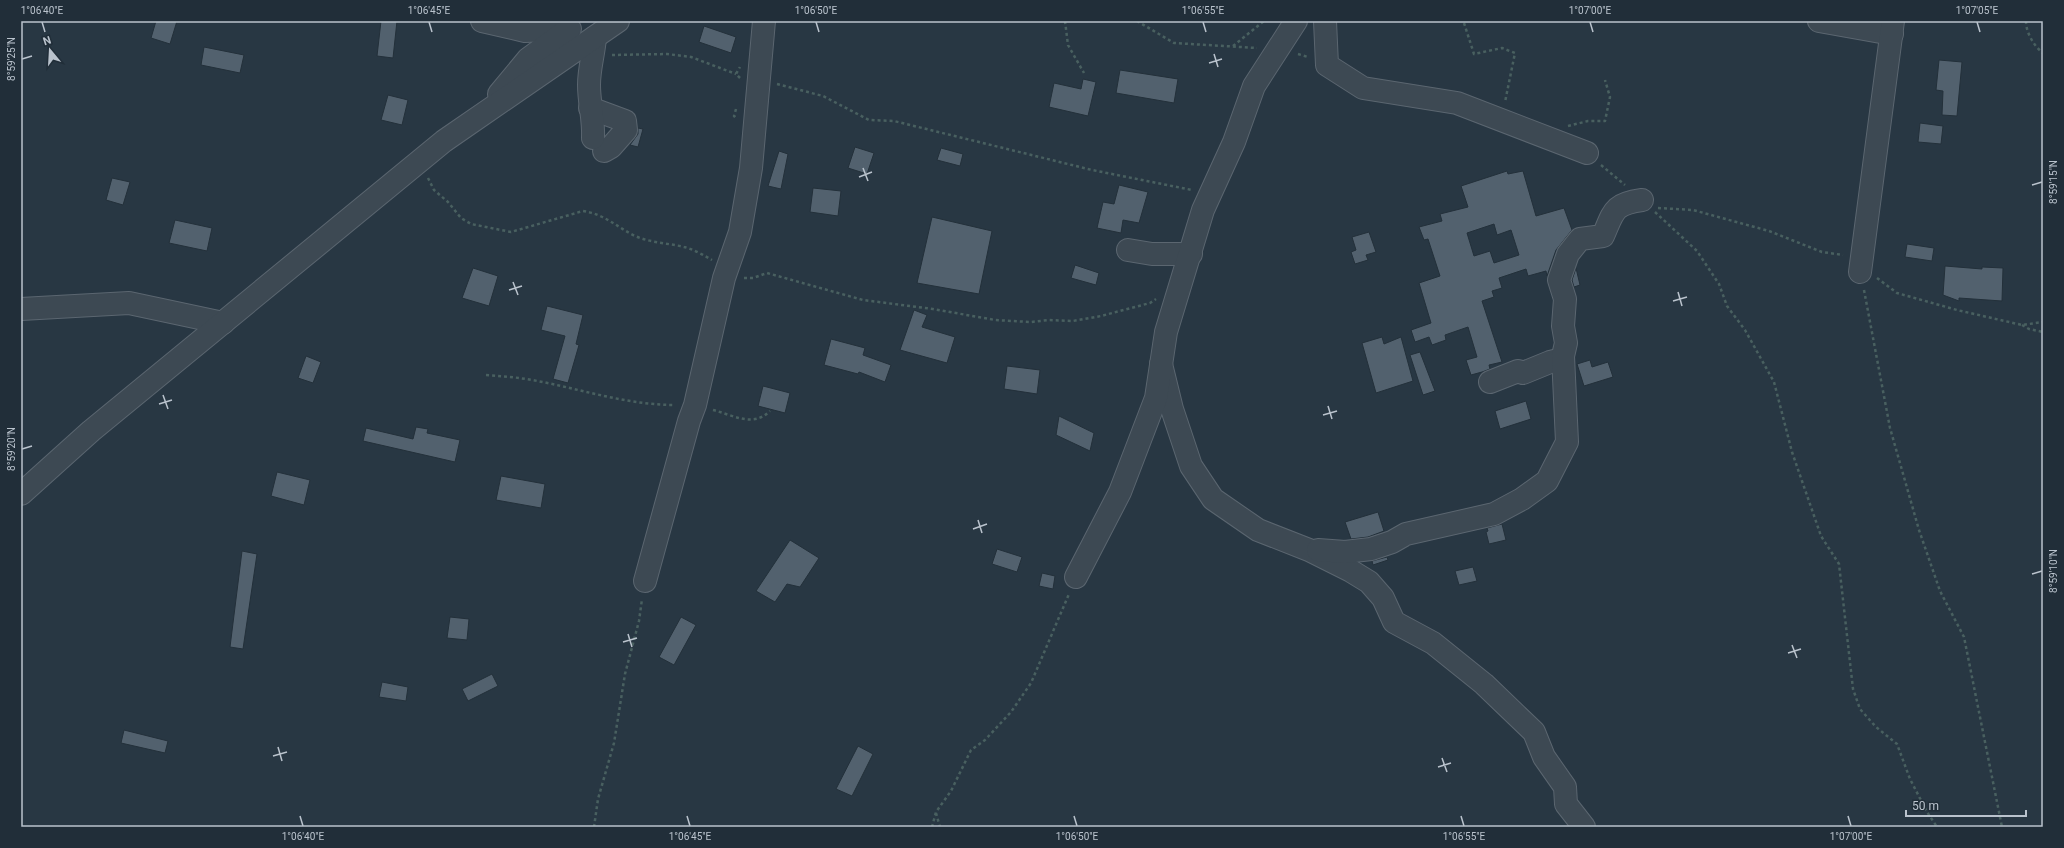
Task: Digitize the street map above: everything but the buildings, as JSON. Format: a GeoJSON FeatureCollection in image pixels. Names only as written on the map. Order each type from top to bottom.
{"type":"FeatureCollection","features":[{"type":"Feature","properties":{"kind":"street"},"geometry":{"type":"LineString","coordinates":[[482,21],[526,30],[569,29],[604,34]]}},
{"type":"Feature","properties":{"kind":"street"},"geometry":{"type":"LineString","coordinates":[[645,581],[689,421],[695,406],[726,274],[740,232],[751,168],[750,77],[764,21]]}},
{"type":"Feature","properties":{"kind":"street"},"geometry":{"type":"LineString","coordinates":[[1076,577],[1120,492],[1156,398],[1166,332],[1182,285],[1203,210],[1210,191],[1234,142],[1254,86],[1296,21]]}},
{"type":"Feature","properties":{"kind":"street"},"geometry":{"type":"LineString","coordinates":[[1325,21],[1327,65],[1363,88],[1457,103],[1587,153]]}},
{"type":"Feature","properties":{"kind":"street"},"geometry":{"type":"LineString","coordinates":[[1819,21],[1893,27],[1861,265]]}},
{"type":"Feature","properties":{"kind":"street"},"geometry":{"type":"LineString","coordinates":[[479,117],[528,59],[569,29]]}},
{"type":"Feature","properties":{"kind":"street"},"geometry":{"type":"LineString","coordinates":[[590,108],[625,121],[626,130],[611,147],[599,145],[590,108],[590,65],[604,34]]}},
{"type":"Feature","properties":{"kind":"street"},"geometry":{"type":"LineString","coordinates":[[21,494],[91,431],[418,162],[479,117],[604,34]]}},
{"type":"Feature","properties":{"kind":"street"},"geometry":{"type":"LineString","coordinates":[[1309,550],[1345,552],[1371,549],[1392,542],[1406,534],[1494,514],[1522,498],[1547,481],[1567,442],[1563,359],[1566,343],[1563,326],[1564,299],[1559,280],[1568,254],[1580,239],[1603,236],[1614,211],[1625,202],[1642,200]]}},
{"type":"Feature","properties":{"kind":"street"},"geometry":{"type":"LineString","coordinates":[[1128,250],[1152,254],[1191,254]]}},
{"type":"Feature","properties":{"kind":"street"},"geometry":{"type":"LineString","coordinates":[[21,310],[129,303],[223,322]]}},
{"type":"Feature","properties":{"kind":"street"},"geometry":{"type":"LineString","coordinates":[[1501,382],[1518,371],[1523,373],[1550,362],[1563,359]]}},
{"type":"Feature","properties":{"kind":"street"},"geometry":{"type":"LineString","coordinates":[[1162,364],[1172,409],[1191,466],[1213,499],[1258,530],[1309,550],[1351,571],[1369,582],[1383,598],[1394,622],[1433,643],[1484,684],[1534,732],[1544,757],[1565,787],[1566,804],[1584,827]]}},
{"type":"Feature","properties":{"kind":"path"},"geometry":{"type":"LineString","coordinates":[[1065,21],[1068,45],[1084,73]]}},
{"type":"Feature","properties":{"kind":"path"},"geometry":{"type":"LineString","coordinates":[[1137,21],[1174,43],[1279,49],[1327,65]]}},
{"type":"Feature","properties":{"kind":"path"},"geometry":{"type":"LineString","coordinates":[[1232,46],[1264,21]]}},
{"type":"Feature","properties":{"kind":"path"},"geometry":{"type":"LineString","coordinates":[[2026,21],[2026,27],[2036,48],[2043,53]]}},
{"type":"Feature","properties":{"kind":"path"},"geometry":{"type":"LineString","coordinates":[[1464,23],[1474,54],[1502,48],[1515,54],[1501,120]]}},
{"type":"Feature","properties":{"kind":"path"},"geometry":{"type":"LineString","coordinates":[[604,34],[607,55],[667,54],[691,57],[750,77],[823,96],[869,120],[894,121],[1092,170],[1187,190],[1210,191]]}},
{"type":"Feature","properties":{"kind":"path"},"geometry":{"type":"LineString","coordinates":[[1544,136],[1571,124],[1588,121],[1605,121],[1610,97],[1605,80]]}},
{"type":"Feature","properties":{"kind":"path"},"geometry":{"type":"LineString","coordinates":[[1587,153],[1642,200]]}},
{"type":"Feature","properties":{"kind":"path"},"geometry":{"type":"LineString","coordinates":[[418,162],[426,173],[434,190],[448,202],[461,218],[470,224],[511,232],[583,211],[594,212],[607,218],[636,236],[662,244],[685,247],[706,256],[732,280],[752,278],[767,274],[862,300],[933,308],[995,320],[1031,322],[1049,320],[1073,321],[1101,316],[1150,303],[1182,285]]}},
{"type":"Feature","properties":{"kind":"path"},"geometry":{"type":"LineString","coordinates":[[1937,827],[1910,779],[1897,744],[1876,727],[1860,709],[1853,689],[1839,564],[1821,536],[1792,452],[1774,382],[1745,330],[1727,306],[1719,284],[1697,251],[1651,207],[1693,210],[1769,231],[1822,252],[1861,265],[1897,293],[1957,310],[2022,325],[2029,329],[2043,332]]}},
{"type":"Feature","properties":{"kind":"path"},"geometry":{"type":"LineString","coordinates":[[1861,265],[1890,428],[1918,530],[1940,591],[1964,637],[2002,827]]}},
{"type":"Feature","properties":{"kind":"path"},"geometry":{"type":"LineString","coordinates":[[2022,325],[2043,322]]}},
{"type":"Feature","properties":{"kind":"path"},"geometry":{"type":"LineString","coordinates":[[486,375],[527,379],[609,398],[639,403],[695,406],[723,412],[742,420],[764,418],[770,412]]}},
{"type":"Feature","properties":{"kind":"path"},"geometry":{"type":"LineString","coordinates":[[932,827],[936,812],[951,791],[971,750],[985,740],[1011,712],[1031,683],[1076,577]]}},
{"type":"Feature","properties":{"kind":"path"},"geometry":{"type":"LineString","coordinates":[[594,827],[598,799],[614,743],[625,674],[639,621],[645,581]]}},
{"type":"Feature","properties":{"kind":"path"},"geometry":{"type":"LineString","coordinates":[[936,812],[940,827]]}}]}
